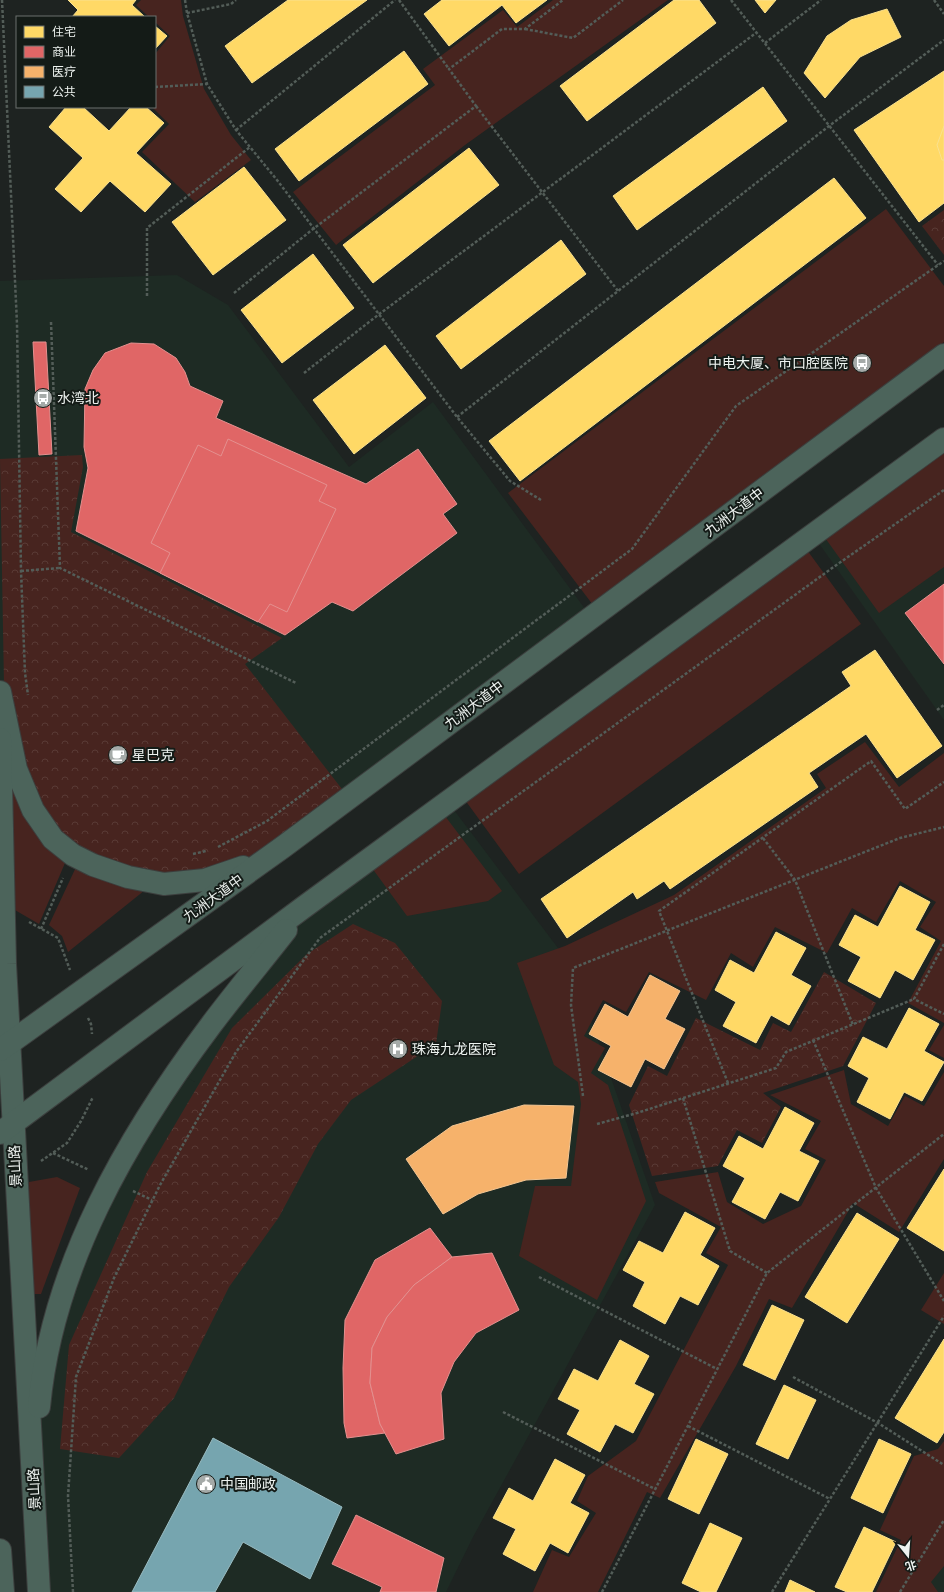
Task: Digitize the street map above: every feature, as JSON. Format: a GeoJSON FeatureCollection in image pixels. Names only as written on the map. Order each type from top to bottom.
{"type":"FeatureCollection","features":[{"type":"Feature","properties":{"kind":"main road","name":"九洲大道中"},"geometry":{"type":"LineString","coordinates":[[5,1047],[283,847],[944,356]]}},
{"type":"Feature","properties":{"kind":"main road"},"geometry":{"type":"LineString","coordinates":[[6,1128],[304,907],[944,439]]}},
{"type":"Feature","properties":{"kind":"main road"},"geometry":{"type":"LineString","coordinates":[[0,692],[16,769],[33,810],[54,839],[73,855],[93,865],[128,877],[164,884],[205,880],[245,867],[283,847]]}},
{"type":"Feature","properties":{"kind":"main road","name":"景山路"},"geometry":{"type":"LineString","coordinates":[[0,739],[5,964],[6,1128],[16,1179],[39,1592]]}},
{"type":"Feature","properties":{"kind":"main road"},"geometry":{"type":"LineString","coordinates":[[33,1474],[41,1387],[52,1328],[72,1266],[111,1180],[146,1119],[210,1025],[304,907]]}},
{"type":"Feature","properties":{"kind":"main road"},"geometry":{"type":"LineString","coordinates":[[0,1550],[3,1592]]}},
{"type":"Feature","properties":{"kind":"path"},"geometry":{"type":"LineString","coordinates":[[2,0],[17,324],[21,571],[25,673],[28,696]]}},
{"type":"Feature","properties":{"kind":"path"},"geometry":{"type":"LineString","coordinates":[[185,0],[187,13],[207,84],[236,130],[457,417],[510,481],[542,500]]}},
{"type":"Feature","properties":{"kind":"path"},"geometry":{"type":"LineString","coordinates":[[187,13],[231,4],[236,0]]}},
{"type":"Feature","properties":{"kind":"path"},"geometry":{"type":"LineString","coordinates":[[236,130],[395,0]]}},
{"type":"Feature","properties":{"kind":"path"},"geometry":{"type":"LineString","coordinates":[[399,0],[476,106],[618,291]]}},
{"type":"Feature","properties":{"kind":"path"},"geometry":{"type":"LineString","coordinates":[[525,29],[563,0]]}},
{"type":"Feature","properties":{"kind":"path"},"geometry":{"type":"LineString","coordinates":[[449,70],[502,29],[525,29],[573,38],[623,0]]}},
{"type":"Feature","properties":{"kind":"path"},"geometry":{"type":"LineString","coordinates":[[731,0],[938,265]]}},
{"type":"Feature","properties":{"kind":"path"},"geometry":{"type":"LineString","coordinates":[[764,43],[821,0]]}},
{"type":"Feature","properties":{"kind":"path"},"geometry":{"type":"LineString","coordinates":[[934,0],[944,14]]}},
{"type":"Feature","properties":{"kind":"path"},"geometry":{"type":"LineString","coordinates":[[304,373],[378,315],[756,33]]}},
{"type":"Feature","properties":{"kind":"path"},"geometry":{"type":"LineString","coordinates":[[457,417],[829,126],[944,40]]}},
{"type":"Feature","properties":{"kind":"path"},"geometry":{"type":"LineString","coordinates":[[156,87],[207,84]]}},
{"type":"Feature","properties":{"kind":"path"},"geometry":{"type":"LineString","coordinates":[[234,293],[313,229],[476,106]]}},
{"type":"Feature","properties":{"kind":"path"},"geometry":{"type":"LineString","coordinates":[[147,296],[147,228],[250,147]]}},
{"type":"Feature","properties":{"kind":"path"},"geometry":{"type":"LineString","coordinates":[[215,849],[267,821],[632,549],[736,406],[944,261]]}},
{"type":"Feature","properties":{"kind":"path"},"geometry":{"type":"LineString","coordinates":[[51,322],[60,568]]}},
{"type":"Feature","properties":{"kind":"path"},"geometry":{"type":"LineString","coordinates":[[73,1592],[68,1496],[76,1377],[114,1278],[160,1185],[236,1052],[320,938],[829,571],[944,490]]}},
{"type":"Feature","properties":{"kind":"path"},"geometry":{"type":"LineString","coordinates":[[21,571],[60,568],[296,683]]}},
{"type":"Feature","properties":{"kind":"path"},"geometry":{"type":"LineString","coordinates":[[937,710],[944,705]]}},
{"type":"Feature","properties":{"kind":"path"},"geometry":{"type":"LineString","coordinates":[[728,1083],[668,930],[659,911],[871,761],[905,809],[944,782]]}},
{"type":"Feature","properties":{"kind":"path"},"geometry":{"type":"LineString","coordinates":[[583,1096],[571,1005],[573,968],[900,838],[944,827]]}},
{"type":"Feature","properties":{"kind":"path"},"geometry":{"type":"LineString","coordinates":[[763,838],[795,880],[853,1025]]}},
{"type":"Feature","properties":{"kind":"path"},"geometry":{"type":"LineString","coordinates":[[188,855],[208,851]]}},
{"type":"Feature","properties":{"kind":"path"},"geometry":{"type":"LineString","coordinates":[[41,929],[73,855]]}},
{"type":"Feature","properties":{"kind":"path"},"geometry":{"type":"LineString","coordinates":[[597,1124],[637,1113],[776,1068],[786,1052],[914,999],[944,944]]}},
{"type":"Feature","properties":{"kind":"path"},"geometry":{"type":"LineString","coordinates":[[914,999],[944,1014]]}},
{"type":"Feature","properties":{"kind":"path"},"geometry":{"type":"LineString","coordinates":[[813,1040],[876,1188],[944,1301]]}},
{"type":"Feature","properties":{"kind":"path"},"geometry":{"type":"LineString","coordinates":[[16,1179],[67,1143],[81,1121],[95,1094],[95,1063]]}},
{"type":"Feature","properties":{"kind":"path"},"geometry":{"type":"LineString","coordinates":[[683,1098],[730,1251],[767,1273]]}},
{"type":"Feature","properties":{"kind":"path"},"geometry":{"type":"LineString","coordinates":[[602,1592],[767,1273],[944,1134]]}},
{"type":"Feature","properties":{"kind":"path"},"geometry":{"type":"LineString","coordinates":[[539,1277],[717,1369]]}},
{"type":"Feature","properties":{"kind":"path"},"geometry":{"type":"LineString","coordinates":[[772,1592],[944,1316]]}},
{"type":"Feature","properties":{"kind":"path"},"geometry":{"type":"LineString","coordinates":[[793,1377],[878,1423],[944,1465]]}},
{"type":"Feature","properties":{"kind":"path"},"geometry":{"type":"LineString","coordinates":[[503,1412],[655,1489]]}},
{"type":"Feature","properties":{"kind":"path"},"geometry":{"type":"LineString","coordinates":[[688,1426],[830,1499]]}},
{"type":"Feature","properties":{"kind":"path"},"geometry":{"type":"LineString","coordinates":[[900,1592],[944,1520]]}},
{"type":"Feature","properties":{"kind":"shaded area"},"geometry":{"type":"Polygon","coordinates":[[[177,275],[228,305],[349,467],[433,402],[591,617],[245,866],[0,690],[0,281],[177,275]]]}},
{"type":"Feature","properties":{"kind":"shaded area"},"geometry":{"type":"Polygon","coordinates":[[[944,439],[944,720],[813,535],[944,439]]]}},
{"type":"Feature","properties":{"kind":"shaded area"},"geometry":{"type":"Polygon","coordinates":[[[448,802],[573,968],[655,1205],[473,1537],[446,1592],[40,1592],[33,1475],[41,1387],[53,1329],[72,1266],[178,1073],[195,1082],[179,1073],[304,907],[448,802]]]}},
{"type":"Feature","properties":{"kind":"shaded area"},"geometry":{"type":"Polygon","coordinates":[[[944,1525],[944,1592],[904,1592],[944,1525]]]}},
{"type":"Feature","properties":{"kind":"green space"},"geometry":{"type":"Polygon","coordinates":[[[141,0],[181,0],[183,16],[204,89],[231,135],[251,160],[195,202],[142,152],[169,124],[153,108],[156,108],[156,53],[170,36],[156,23],[156,16],[148,16],[136,5],[141,0]]]}},
{"type":"Feature","properties":{"kind":"green space"},"geometry":{"type":"Polygon","coordinates":[[[553,0],[668,0],[465,145],[336,245],[293,192],[435,85],[423,69],[503,10],[517,27],[553,0]]]}},
{"type":"Feature","properties":{"kind":"green space"},"geometry":{"type":"Polygon","coordinates":[[[886,209],[944,286],[944,342],[593,605],[508,493],[886,209]]]}},
{"type":"Feature","properties":{"kind":"green space"},"geometry":{"type":"Polygon","coordinates":[[[944,210],[944,255],[922,226],[944,210]]]}},
{"type":"Feature","properties":{"kind":"green space"},"geometry":{"type":"Polygon","coordinates":[[[944,449],[944,567],[879,613],[823,535],[944,449]]]}},
{"type":"Feature","properties":{"kind":"green space"},"geometry":{"type":"Polygon","coordinates":[[[82,455],[83,467],[71,532],[282,638],[245,664],[345,793],[280,843],[242,861],[163,878],[89,857],[59,837],[38,810],[4,684],[0,459],[82,455]]]}},
{"type":"Feature","properties":{"kind":"green space"},"geometry":{"type":"Polygon","coordinates":[[[807,550],[861,624],[519,874],[465,800],[807,550]]]}},
{"type":"Feature","properties":{"kind":"green space"},"geometry":{"type":"Polygon","coordinates":[[[865,742],[899,787],[944,753],[944,1023],[908,1003],[941,941],[920,927],[936,902],[900,881],[876,922],[852,908],[827,953],[775,927],[753,967],[731,953],[706,1000],[649,972],[626,1012],[603,1000],[584,1036],[605,1048],[591,1073],[608,1085],[646,1201],[597,1300],[519,1256],[535,1186],[571,1186],[581,1104],[578,1082],[554,1065],[517,963],[565,946],[674,895],[826,788],[817,774],[865,742]]]}},
{"type":"Feature","properties":{"kind":"green space"},"geometry":{"type":"Polygon","coordinates":[[[13,770],[68,856],[39,924],[8,906],[13,770]]]}},
{"type":"Feature","properties":{"kind":"green space"},"geometry":{"type":"Polygon","coordinates":[[[445,816],[502,891],[488,901],[407,916],[372,868],[445,816]]]}},
{"type":"Feature","properties":{"kind":"green space"},"geometry":{"type":"Polygon","coordinates":[[[77,865],[150,886],[68,952],[62,936],[49,925],[77,865]]]}},
{"type":"Feature","properties":{"kind":"green space"},"geometry":{"type":"Polygon","coordinates":[[[353,924],[395,943],[442,1001],[436,1044],[351,1100],[318,1144],[279,1217],[229,1287],[174,1398],[119,1458],[60,1449],[69,1345],[147,1172],[232,1028],[307,954],[353,924]]]}},
{"type":"Feature","properties":{"kind":"green space"},"geometry":{"type":"Polygon","coordinates":[[[824,972],[876,1003],[843,1066],[763,1093],[781,1107],[762,1143],[737,1130],[718,1166],[652,1176],[629,1105],[648,1066],[667,1076],[696,1018],[760,1050],[773,1023],[791,1032],[824,972]]]}},
{"type":"Feature","properties":{"kind":"green space"},"geometry":{"type":"Polygon","coordinates":[[[944,1025],[944,1058],[929,1050],[944,1025]]]}},
{"type":"Feature","properties":{"kind":"green space"},"geometry":{"type":"Polygon","coordinates":[[[844,1070],[851,1104],[888,1126],[905,1096],[924,1106],[944,1072],[944,1159],[899,1232],[853,1203],[792,1308],[769,1299],[736,1366],[660,1498],[647,1492],[598,1592],[533,1592],[552,1550],[569,1557],[596,1513],[577,1501],[588,1476],[636,1441],[728,1265],[706,1253],[721,1227],[659,1193],[655,1182],[718,1172],[727,1202],[763,1224],[801,1206],[826,1160],[805,1149],[821,1121],[770,1095],[844,1070]]]}},
{"type":"Feature","properties":{"kind":"green space"},"geometry":{"type":"Polygon","coordinates":[[[57,1177],[80,1188],[41,1294],[30,1294],[29,1182],[57,1177]]]}},
{"type":"Feature","properties":{"kind":"green space"},"geometry":{"type":"Polygon","coordinates":[[[944,1273],[944,1324],[921,1310],[944,1273]]]}},
{"type":"Feature","properties":{"kind":"green space"},"geometry":{"type":"Polygon","coordinates":[[[944,1441],[944,1566],[931,1582],[938,1592],[876,1592],[901,1540],[880,1530],[914,1456],[938,1449],[944,1441]]]}},
{"type":"Feature","properties":{"kind":"building: 住宅"},"geometry":{"type":"Polygon","coordinates":[[[68,0],[136,0],[132,5],[144,16],[73,16],[78,10],[68,0]]]}},
{"type":"Feature","properties":{"kind":"building: 住宅"},"geometry":{"type":"Polygon","coordinates":[[[288,0],[367,0],[252,83],[225,46],[288,0]]]}},
{"type":"Feature","properties":{"kind":"building: 住宅"},"geometry":{"type":"Polygon","coordinates":[[[442,0],[547,0],[516,23],[502,5],[449,46],[424,14],[442,0]]]}},
{"type":"Feature","properties":{"kind":"building: 住宅"},"geometry":{"type":"Polygon","coordinates":[[[674,0],[699,0],[716,23],[587,121],[560,86],[674,0]]]}},
{"type":"Feature","properties":{"kind":"building: 住宅"},"geometry":{"type":"Polygon","coordinates":[[[755,0],[776,0],[765,13],[755,0]]]}},
{"type":"Feature","properties":{"kind":"building: 住宅"},"geometry":{"type":"Polygon","coordinates":[[[887,9],[901,37],[860,57],[825,98],[804,73],[827,36],[851,20],[887,9]]]}},
{"type":"Feature","properties":{"kind":"building: 住宅"},"geometry":{"type":"Polygon","coordinates":[[[156,27],[167,36],[156,48],[156,27]]]}},
{"type":"Feature","properties":{"kind":"building: 住宅"},"geometry":{"type":"Polygon","coordinates":[[[404,51],[428,84],[299,181],[275,149],[404,51]]]}},
{"type":"Feature","properties":{"kind":"building: 住宅"},"geometry":{"type":"Polygon","coordinates":[[[944,71],[944,203],[919,222],[854,130],[944,71]]]}},
{"type":"Feature","properties":{"kind":"building: 住宅"},"geometry":{"type":"Polygon","coordinates":[[[763,87],[787,121],[637,230],[613,196],[763,87]]]}},
{"type":"Feature","properties":{"kind":"building: 住宅"},"geometry":{"type":"Polygon","coordinates":[[[65,108],[84,108],[109,131],[130,108],[147,108],[164,123],[136,153],[171,184],[145,212],[110,181],[81,212],[55,189],[83,158],[49,127],[65,108]]]}},
{"type":"Feature","properties":{"kind":"building: 住宅"},"geometry":{"type":"Polygon","coordinates":[[[944,126],[944,160],[942,160],[937,145],[944,126]]]}},
{"type":"Feature","properties":{"kind":"building: 住宅"},"geometry":{"type":"Polygon","coordinates":[[[469,148],[499,185],[373,283],[343,245],[469,148]]]}},
{"type":"Feature","properties":{"kind":"building: 住宅"},"geometry":{"type":"Polygon","coordinates":[[[244,167],[286,220],[213,275],[172,222],[244,167]]]}},
{"type":"Feature","properties":{"kind":"building: 住宅"},"geometry":{"type":"Polygon","coordinates":[[[834,178],[866,218],[520,481],[489,441],[834,178]]]}},
{"type":"Feature","properties":{"kind":"building: 住宅"},"geometry":{"type":"Polygon","coordinates":[[[561,240],[586,274],[461,369],[436,336],[561,240]]]}},
{"type":"Feature","properties":{"kind":"building: 住宅"},"geometry":{"type":"Polygon","coordinates":[[[313,254],[354,308],[282,363],[241,310],[313,254]]]}},
{"type":"Feature","properties":{"kind":"building: 住宅"},"geometry":{"type":"Polygon","coordinates":[[[385,345],[426,398],[354,454],[313,400],[385,345]]]}},
{"type":"Feature","properties":{"kind":"building: 住宅"},"geometry":{"type":"Polygon","coordinates":[[[875,650],[942,746],[897,778],[866,734],[809,773],[818,787],[670,889],[664,881],[637,899],[633,892],[567,938],[541,899],[851,686],[842,672],[875,650]]]}},
{"type":"Feature","properties":{"kind":"building: 住宅"},"geometry":{"type":"Polygon","coordinates":[[[900,886],[930,902],[915,930],[935,940],[913,980],[895,970],[880,998],[848,981],[861,957],[839,945],[855,915],[878,927],[900,886]]]}},
{"type":"Feature","properties":{"kind":"building: 住宅"},"geometry":{"type":"Polygon","coordinates":[[[776,932],[806,948],[791,975],[811,986],[789,1025],[771,1015],[756,1043],[723,1026],[736,1002],[715,990],[730,960],[754,973],[776,932]]]}},
{"type":"Feature","properties":{"kind":"building: 住宅"},"geometry":{"type":"Polygon","coordinates":[[[909,1008],[939,1024],[924,1051],[944,1062],[922,1101],[904,1092],[890,1119],[857,1102],[869,1078],[848,1066],[863,1037],[887,1049],[909,1008]]]}},
{"type":"Feature","properties":{"kind":"building: 住宅"},"geometry":{"type":"Polygon","coordinates":[[[785,1107],[814,1123],[799,1151],[819,1161],[798,1201],[780,1192],[765,1219],[732,1202],[745,1178],[723,1166],[739,1136],[763,1149],[785,1107]]]}},
{"type":"Feature","properties":{"kind":"building: 住宅"},"geometry":{"type":"Polygon","coordinates":[[[944,1169],[944,1251],[907,1228],[944,1169]]]}},
{"type":"Feature","properties":{"kind":"building: 住宅"},"geometry":{"type":"Polygon","coordinates":[[[685,1212],[715,1228],[700,1255],[719,1266],[698,1305],[680,1296],[665,1324],[633,1306],[645,1282],[623,1270],[639,1241],[663,1253],[685,1212]]]}},
{"type":"Feature","properties":{"kind":"building: 住宅"},"geometry":{"type":"Polygon","coordinates":[[[857,1213],[899,1239],[847,1323],[805,1297],[857,1213]]]}},
{"type":"Feature","properties":{"kind":"building: 住宅"},"geometry":{"type":"Polygon","coordinates":[[[772,1305],[804,1320],[775,1380],[743,1365],[772,1305]]]}},
{"type":"Feature","properties":{"kind":"building: 住宅"},"geometry":{"type":"Polygon","coordinates":[[[944,1339],[944,1432],[937,1443],[895,1418],[944,1339]]]}},
{"type":"Feature","properties":{"kind":"building: 住宅"},"geometry":{"type":"Polygon","coordinates":[[[620,1340],[649,1356],[634,1384],[654,1394],[633,1433],[615,1424],[600,1452],[567,1434],[580,1410],[558,1399],[574,1369],[598,1381],[620,1340]]]}},
{"type":"Feature","properties":{"kind":"building: 住宅"},"geometry":{"type":"Polygon","coordinates":[[[784,1385],[816,1400],[788,1459],[756,1444],[784,1385]]]}},
{"type":"Feature","properties":{"kind":"building: 住宅"},"geometry":{"type":"Polygon","coordinates":[[[696,1439],[728,1454],[699,1514],[668,1499],[696,1439]]]}},
{"type":"Feature","properties":{"kind":"building: 住宅"},"geometry":{"type":"Polygon","coordinates":[[[879,1439],[911,1454],[883,1513],[851,1498],[879,1439]]]}},
{"type":"Feature","properties":{"kind":"building: 住宅"},"geometry":{"type":"Polygon","coordinates":[[[555,1459],[585,1475],[570,1503],[589,1513],[568,1553],[550,1543],[535,1571],[503,1554],[516,1529],[493,1518],[509,1488],[533,1501],[555,1459]]]}},
{"type":"Feature","properties":{"kind":"building: 住宅"},"geometry":{"type":"Polygon","coordinates":[[[710,1523],[742,1538],[716,1592],[701,1592],[682,1583],[710,1523]]]}},
{"type":"Feature","properties":{"kind":"building: 住宅"},"geometry":{"type":"Polygon","coordinates":[[[864,1527],[896,1542],[872,1592],[847,1592],[835,1587],[864,1527]]]}},
{"type":"Feature","properties":{"kind":"building: 住宅"},"geometry":{"type":"Polygon","coordinates":[[[790,1580],[815,1592],[785,1592],[790,1580]]]}},
{"type":"Feature","properties":{"kind":"building: 商业","name":"水湾北"},"geometry":{"type":"Polygon","coordinates":[[[33,342],[46,342],[52,454],[39,455],[33,342]]]}},
{"type":"Feature","properties":{"kind":"building: 商业"},"geometry":{"type":"Polygon","coordinates":[[[131,343],[154,344],[176,358],[185,372],[190,386],[223,401],[216,418],[366,484],[418,449],[457,504],[443,514],[457,533],[353,611],[332,602],[285,635],[76,531],[88,468],[84,447],[85,389],[93,370],[105,353],[131,343]]]}},
{"type":"Feature","properties":{"kind":"building: 商业"},"geometry":{"type":"Polygon","coordinates":[[[228,439],[327,485],[319,501],[336,509],[287,612],[270,604],[258,622],[160,573],[170,553],[151,543],[198,445],[221,456],[228,439]]]}},
{"type":"Feature","properties":{"kind":"building: 商业"},"geometry":{"type":"Polygon","coordinates":[[[944,584],[944,664],[905,613],[944,584]]]}},
{"type":"Feature","properties":{"kind":"building: 商业"},"geometry":{"type":"Polygon","coordinates":[[[430,1228],[452,1257],[414,1285],[387,1317],[372,1348],[370,1383],[380,1424],[385,1433],[347,1438],[344,1423],[343,1368],[345,1320],[375,1260],[430,1228]]]}},
{"type":"Feature","properties":{"kind":"building: 商业"},"geometry":{"type":"Polygon","coordinates":[[[492,1253],[519,1310],[476,1333],[454,1362],[441,1393],[444,1439],[396,1454],[380,1424],[370,1383],[372,1348],[387,1317],[414,1285],[452,1257],[492,1253]]]}},
{"type":"Feature","properties":{"kind":"building: 商业"},"geometry":{"type":"Polygon","coordinates":[[[356,1515],[444,1558],[436,1592],[380,1592],[382,1587],[332,1564],[356,1515]]]}},
{"type":"Feature","properties":{"kind":"building: 医疗"},"geometry":{"type":"Polygon","coordinates":[[[650,975],[680,991],[665,1019],[685,1029],[664,1069],[645,1059],[631,1087],[598,1070],[611,1046],[589,1034],[605,1004],[628,1017],[650,975]]]}},
{"type":"Feature","properties":{"kind":"building: 医疗"},"geometry":{"type":"Polygon","coordinates":[[[524,1105],[574,1106],[566,1178],[526,1180],[478,1194],[443,1214],[406,1159],[452,1126],[524,1105]]]}},
{"type":"Feature","properties":{"kind":"building: 公共"},"geometry":{"type":"Polygon","coordinates":[[[213,1438],[342,1507],[310,1579],[243,1542],[215,1592],[132,1592],[213,1438]]]}},
{"type":"Feature","properties":{"kind":"place","name":"中电大厦、市口腔医院"},"geometry":{"type":"Point","coordinates":[862,363]}},
{"type":"Feature","properties":{"kind":"place","name":"水湾北"},"geometry":{"type":"Point","coordinates":[43,398]}},
{"type":"Feature","properties":{"kind":"place","name":"星巴克"},"geometry":{"type":"Point","coordinates":[118,755]}},
{"type":"Feature","properties":{"kind":"place","name":"珠海九龙医院"},"geometry":{"type":"Point","coordinates":[398,1049]}},
{"type":"Feature","properties":{"kind":"place","name":"中国邮政"},"geometry":{"type":"Point","coordinates":[206,1484]}}]}
